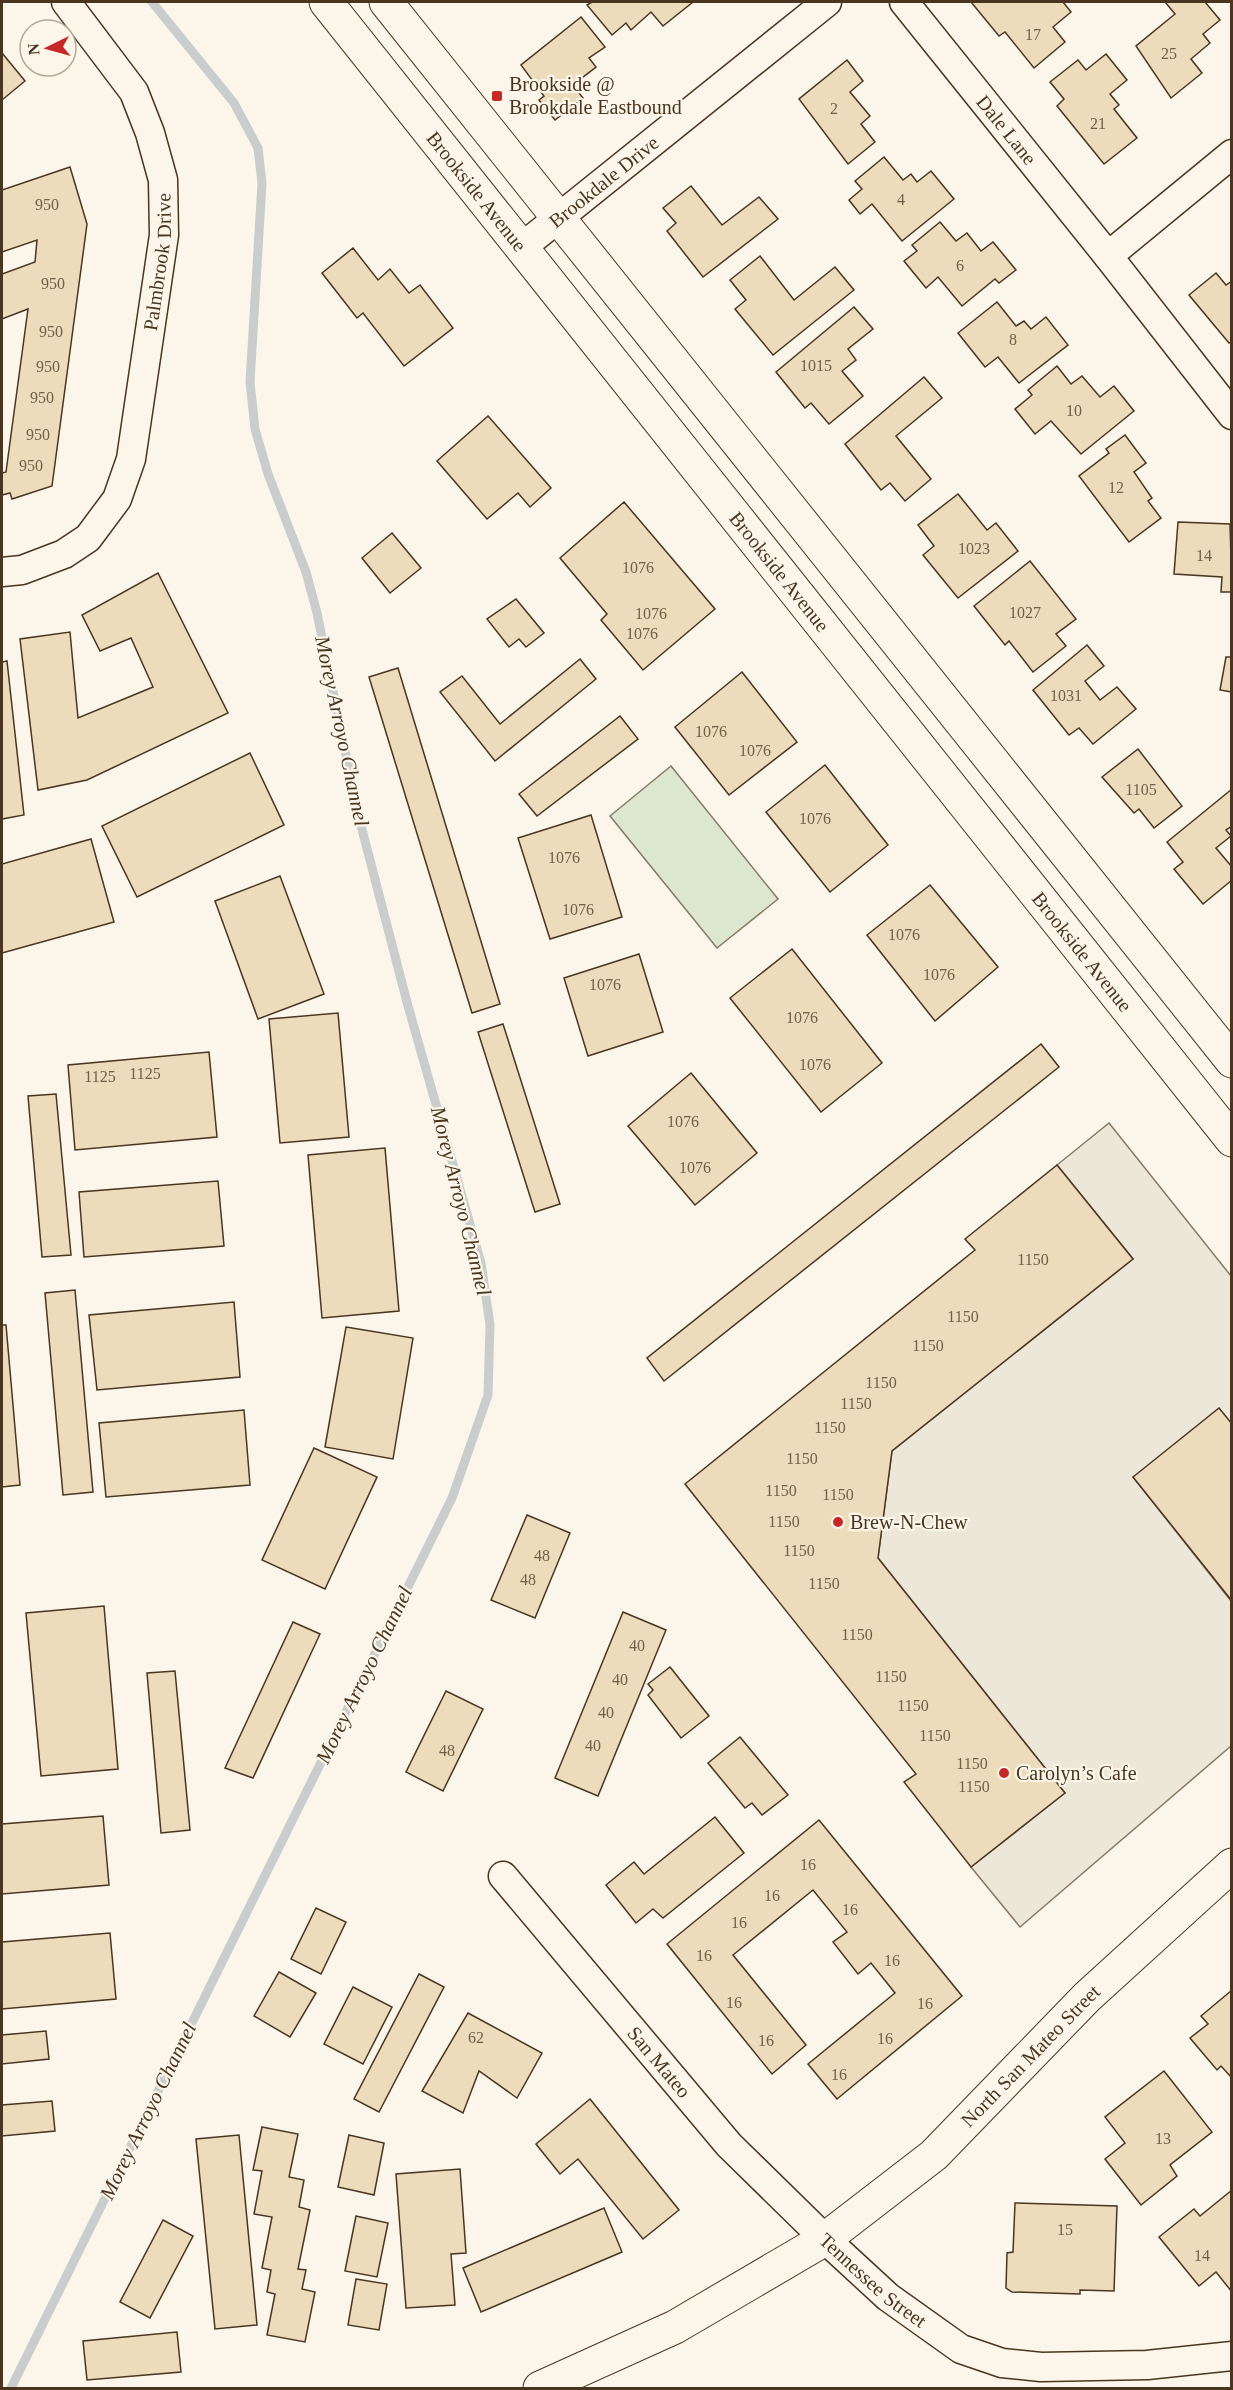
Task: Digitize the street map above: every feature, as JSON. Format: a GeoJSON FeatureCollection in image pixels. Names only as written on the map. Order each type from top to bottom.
{"type":"FeatureCollection","features":[{"type":"Feature","properties":{"kind":"main road","name":"Brookside Avenue"},"geometry":{"type":"LineString","coordinates":[[326,2],[1232,1140]]}},
{"type":"Feature","properties":{"kind":"main road"},"geometry":{"type":"LineString","coordinates":[[386,2],[1232,1060]]}},
{"type":"Feature","properties":{"kind":"main road","name":"North San Mateo Street"},"geometry":{"type":"LineString","coordinates":[[825,2239],[934,2154],[1087,1997],[1232,1865]]}},
{"type":"Feature","properties":{"kind":"main road","name":"Tennessee Street"},"geometry":{"type":"LineString","coordinates":[[540,2388],[675,2327],[825,2239]]}},
{"type":"Feature","properties":{"kind":"street","name":"Palmbrook Drive"},"geometry":{"type":"LineString","coordinates":[[2,572],[22,570],[64,554],[88,538],[117,499],[131,459],[164,236],[163,180],[150,133],[134,92],[66,2]]}},
{"type":"Feature","properties":{"kind":"street","name":"Brookdale Drive"},"geometry":{"type":"LineString","coordinates":[[521,248],[827,2]]}},
{"type":"Feature","properties":{"kind":"street","name":"Dale Lane"},"geometry":{"type":"LineString","coordinates":[[904,2],[1232,415]]}},
{"type":"Feature","properties":{"kind":"street"},"geometry":{"type":"LineString","coordinates":[[1108,256],[1232,154]]}},
{"type":"Feature","properties":{"kind":"street","name":"San Mateo"},"geometry":{"type":"LineString","coordinates":[[503,1876],[729,2145],[825,2239]]}},
{"type":"Feature","properties":{"kind":"street","name":"Tennessee Street"},"geometry":{"type":"LineString","coordinates":[[825,2239],[888,2296],[961,2349],[1002,2363],[1041,2367],[1147,2365],[1232,2356]]}},
{"type":"Feature","properties":{"kind":"green space"},"geometry":{"type":"Polygon","coordinates":[[[671,766],[778,899],[717,948],[610,816],[671,766]]]}},
{"type":"Feature","properties":{"kind":"shaded area"},"geometry":{"type":"Polygon","coordinates":[[[1109,1123],[1231,1276],[1231,1424],[1133,1477],[1231,1601],[1231,1746],[1020,1927],[971,1867],[1065,1793],[878,1558],[892,1451],[1133,1259],[1057,1165],[1109,1123]]]}},
{"type":"Feature","properties":{"kind":"building"},"geometry":{"type":"Polygon","coordinates":[[[592,2],[693,2],[663,26],[651,12],[631,30],[626,23],[612,35],[587,5],[592,2]]]}},
{"type":"Feature","properties":{"kind":"building"},"geometry":{"type":"Polygon","coordinates":[[[971,2],[1063,2],[1071,12],[1053,27],[1065,42],[1034,68],[1005,32],[999,36],[971,2]]]}},
{"type":"Feature","properties":{"kind":"building"},"geometry":{"type":"Polygon","coordinates":[[[1165,2],[1205,2],[1220,20],[1203,34],[1210,43],[1191,59],[1202,73],[1171,98],[1136,46],[1175,14],[1165,2]]]}},
{"type":"Feature","properties":{"kind":"building"},"geometry":{"type":"Polygon","coordinates":[[[581,17],[605,47],[589,58],[596,67],[573,85],[583,98],[555,120],[539,100],[544,96],[521,65],[581,17]]]}},
{"type":"Feature","properties":{"kind":"building"},"geometry":{"type":"Polygon","coordinates":[[[2,53],[18,72],[18,78],[25,81],[2,100],[2,53]]]}},
{"type":"Feature","properties":{"kind":"building"},"geometry":{"type":"Polygon","coordinates":[[[1106,54],[1127,80],[1110,94],[1119,105],[1114,109],[1137,138],[1104,164],[1057,106],[1064,99],[1050,82],[1078,60],[1086,70],[1106,54]]]}},
{"type":"Feature","properties":{"kind":"building"},"geometry":{"type":"Polygon","coordinates":[[[847,60],[863,81],[850,92],[870,116],[861,124],[875,142],[848,164],[799,99],[847,60]]]}},
{"type":"Feature","properties":{"kind":"building"},"geometry":{"type":"Polygon","coordinates":[[[884,157],[903,180],[911,174],[917,182],[931,171],[954,199],[902,241],[872,204],[860,214],[849,200],[862,189],[855,181],[884,157]]]}},
{"type":"Feature","properties":{"kind":"building"},"geometry":{"type":"Polygon","coordinates":[[[70,167],[87,224],[52,486],[12,499],[10,493],[2,495],[2,473],[6,472],[28,309],[2,319],[2,274],[35,262],[37,240],[2,252],[2,190],[70,167]]]}},
{"type":"Feature","properties":{"kind":"building"},"geometry":{"type":"Polygon","coordinates":[[[691,186],[722,225],[759,197],[778,219],[703,277],[667,231],[676,223],[663,208],[691,186]]]}},
{"type":"Feature","properties":{"kind":"building"},"geometry":{"type":"Polygon","coordinates":[[[940,222],[956,241],[967,233],[981,251],[993,242],[1016,270],[999,283],[995,279],[962,306],[938,277],[926,288],[904,261],[917,251],[912,245],[940,222]]]}},
{"type":"Feature","properties":{"kind":"building"},"geometry":{"type":"Polygon","coordinates":[[[353,248],[378,280],[390,269],[409,293],[420,285],[453,328],[404,366],[363,313],[357,318],[322,273],[353,248]]]}},
{"type":"Feature","properties":{"kind":"building"},"geometry":{"type":"Polygon","coordinates":[[[760,256],[794,300],[835,267],[854,290],[773,355],[735,309],[746,300],[730,280],[760,256]]]}},
{"type":"Feature","properties":{"kind":"building"},"geometry":{"type":"Polygon","coordinates":[[[1216,273],[1226,285],[1232,281],[1232,341],[1229,343],[1189,295],[1216,273]]]}},
{"type":"Feature","properties":{"kind":"building"},"geometry":{"type":"Polygon","coordinates":[[[997,302],[1016,326],[1024,321],[1031,329],[1046,317],[1068,345],[1019,383],[998,357],[985,367],[958,333],[997,302]]]}},
{"type":"Feature","properties":{"kind":"building"},"geometry":{"type":"Polygon","coordinates":[[[854,307],[873,329],[848,349],[856,360],[842,371],[863,396],[829,424],[811,403],[805,408],[776,372],[854,307]]]}},
{"type":"Feature","properties":{"kind":"building"},"geometry":{"type":"Polygon","coordinates":[[[1057,366],[1071,384],[1082,376],[1100,397],[1114,386],[1134,411],[1081,454],[1051,421],[1035,434],[1015,409],[1032,395],[1028,390],[1057,366]]]}},
{"type":"Feature","properties":{"kind":"building"},"geometry":{"type":"Polygon","coordinates":[[[924,377],[942,398],[896,436],[931,479],[905,501],[890,483],[881,490],[845,444],[924,377]]]}},
{"type":"Feature","properties":{"kind":"building"},"geometry":{"type":"Polygon","coordinates":[[[488,416],[551,488],[530,507],[518,493],[487,519],[437,461],[488,416]]]}},
{"type":"Feature","properties":{"kind":"building"},"geometry":{"type":"Polygon","coordinates":[[[1125,435],[1146,463],[1134,472],[1152,498],[1148,501],[1161,518],[1129,542],[1079,476],[1109,453],[1106,449],[1125,435]]]}},
{"type":"Feature","properties":{"kind":"building"},"geometry":{"type":"Polygon","coordinates":[[[958,494],[987,530],[996,523],[1018,551],[958,598],[923,555],[934,546],[918,525],[958,494]]]}},
{"type":"Feature","properties":{"kind":"building"},"geometry":{"type":"Polygon","coordinates":[[[624,502],[715,609],[643,670],[601,620],[607,614],[560,558],[624,502]]]}},
{"type":"Feature","properties":{"kind":"building"},"geometry":{"type":"Polygon","coordinates":[[[1178,522],[1230,524],[1232,592],[1221,592],[1222,577],[1174,574],[1178,522]]]}},
{"type":"Feature","properties":{"kind":"building"},"geometry":{"type":"Polygon","coordinates":[[[392,533],[421,568],[390,593],[362,558],[392,533]]]}},
{"type":"Feature","properties":{"kind":"building"},"geometry":{"type":"Polygon","coordinates":[[[1030,561],[1076,619],[1056,634],[1066,646],[1033,672],[1009,641],[1005,645],[974,606],[1030,561]]]}},
{"type":"Feature","properties":{"kind":"building"},"geometry":{"type":"Polygon","coordinates":[[[158,573],[228,713],[87,780],[38,790],[20,639],[70,632],[78,718],[153,687],[131,638],[100,651],[82,615],[158,573]]]}},
{"type":"Feature","properties":{"kind":"building"},"geometry":{"type":"Polygon","coordinates":[[[516,599],[544,633],[526,647],[519,639],[509,647],[487,619],[516,599]]]}},
{"type":"Feature","properties":{"kind":"building"},"geometry":{"type":"Polygon","coordinates":[[[1087,645],[1104,666],[1085,681],[1100,700],[1117,687],[1136,709],[1093,744],[1079,728],[1069,735],[1033,690],[1087,645]]]}},
{"type":"Feature","properties":{"kind":"building"},"geometry":{"type":"Polygon","coordinates":[[[1226,657],[1232,657],[1232,692],[1220,690],[1226,657]]]}},
{"type":"Feature","properties":{"kind":"building"},"geometry":{"type":"Polygon","coordinates":[[[580,659],[596,679],[495,761],[440,692],[462,676],[500,724],[580,659]]]}},
{"type":"Feature","properties":{"kind":"building"},"geometry":{"type":"Polygon","coordinates":[[[7,661],[24,815],[2,819],[2,662],[7,661]]]}},
{"type":"Feature","properties":{"kind":"building"},"geometry":{"type":"Polygon","coordinates":[[[398,668],[500,1004],[472,1013],[369,677],[398,668]]]}},
{"type":"Feature","properties":{"kind":"building"},"geometry":{"type":"Polygon","coordinates":[[[742,672],[797,742],[729,795],[675,727],[742,672]]]}},
{"type":"Feature","properties":{"kind":"building"},"geometry":{"type":"Polygon","coordinates":[[[620,716],[638,739],[537,816],[519,794],[620,716]]]}},
{"type":"Feature","properties":{"kind":"building"},"geometry":{"type":"Polygon","coordinates":[[[1138,749],[1182,806],[1154,828],[1139,809],[1134,813],[1102,777],[1138,749]]]}},
{"type":"Feature","properties":{"kind":"building"},"geometry":{"type":"Polygon","coordinates":[[[250,753],[284,825],[137,897],[102,826],[250,753]]]}},
{"type":"Feature","properties":{"kind":"building"},"geometry":{"type":"Polygon","coordinates":[[[825,765],[888,845],[830,892],[766,812],[825,765]]]}},
{"type":"Feature","properties":{"kind":"building"},"geometry":{"type":"Polygon","coordinates":[[[1232,789],[1232,826],[1226,830],[1231,836],[1216,848],[1232,867],[1232,880],[1203,904],[1174,869],[1183,862],[1167,842],[1232,789]]]}},
{"type":"Feature","properties":{"kind":"building"},"geometry":{"type":"Polygon","coordinates":[[[591,815],[622,917],[550,939],[518,838],[591,815]]]}},
{"type":"Feature","properties":{"kind":"building"},"geometry":{"type":"Polygon","coordinates":[[[91,839],[114,922],[2,953],[2,864],[91,839]]]}},
{"type":"Feature","properties":{"kind":"building"},"geometry":{"type":"Polygon","coordinates":[[[280,876],[324,994],[258,1019],[215,901],[280,876]]]}},
{"type":"Feature","properties":{"kind":"building"},"geometry":{"type":"Polygon","coordinates":[[[930,885],[998,967],[935,1021],[867,935],[930,885]]]}},
{"type":"Feature","properties":{"kind":"building"},"geometry":{"type":"Polygon","coordinates":[[[792,949],[882,1063],[821,1112],[730,998],[792,949]]]}},
{"type":"Feature","properties":{"kind":"building"},"geometry":{"type":"Polygon","coordinates":[[[639,954],[663,1032],[588,1056],[564,978],[639,954]]]}},
{"type":"Feature","properties":{"kind":"building"},"geometry":{"type":"Polygon","coordinates":[[[338,1013],[349,1137],[280,1143],[269,1019],[338,1013]]]}},
{"type":"Feature","properties":{"kind":"building"},"geometry":{"type":"Polygon","coordinates":[[[503,1024],[560,1204],[535,1212],[478,1032],[503,1024]]]}},
{"type":"Feature","properties":{"kind":"building"},"geometry":{"type":"Polygon","coordinates":[[[1041,1044],[1059,1067],[664,1381],[647,1358],[1041,1044]]]}},
{"type":"Feature","properties":{"kind":"building"},"geometry":{"type":"Polygon","coordinates":[[[209,1052],[217,1137],[75,1150],[68,1065],[209,1052]]]}},
{"type":"Feature","properties":{"kind":"building"},"geometry":{"type":"Polygon","coordinates":[[[691,1073],[757,1153],[695,1205],[628,1126],[691,1073]]]}},
{"type":"Feature","properties":{"kind":"building"},"geometry":{"type":"Polygon","coordinates":[[[56,1094],[71,1255],[42,1257],[28,1096],[56,1094]]]}},
{"type":"Feature","properties":{"kind":"building"},"geometry":{"type":"Polygon","coordinates":[[[385,1148],[399,1311],[322,1318],[308,1155],[385,1148]]]}},
{"type":"Feature","properties":{"kind":"building"},"geometry":{"type":"Polygon","coordinates":[[[1057,1165],[1133,1259],[892,1451],[878,1558],[1065,1793],[971,1867],[904,1782],[916,1774],[685,1484],[975,1250],[965,1239],[1057,1165]]]}},
{"type":"Feature","properties":{"kind":"building"},"geometry":{"type":"Polygon","coordinates":[[[218,1181],[224,1246],[84,1257],[79,1192],[218,1181]]]}},
{"type":"Feature","properties":{"kind":"building"},"geometry":{"type":"Polygon","coordinates":[[[75,1290],[93,1492],[63,1495],[45,1293],[75,1290]]]}},
{"type":"Feature","properties":{"kind":"building"},"geometry":{"type":"Polygon","coordinates":[[[234,1302],[240,1377],[97,1390],[89,1315],[234,1302]]]}},
{"type":"Feature","properties":{"kind":"building"},"geometry":{"type":"Polygon","coordinates":[[[2,1325],[6,1325],[20,1485],[2,1487],[2,1325]]]}},
{"type":"Feature","properties":{"kind":"building"},"geometry":{"type":"Polygon","coordinates":[[[346,1327],[413,1338],[393,1459],[325,1447],[346,1327]]]}},
{"type":"Feature","properties":{"kind":"building"},"geometry":{"type":"Polygon","coordinates":[[[1219,1408],[1232,1424],[1232,1601],[1133,1477],[1219,1408]]]}},
{"type":"Feature","properties":{"kind":"building"},"geometry":{"type":"Polygon","coordinates":[[[244,1410],[250,1485],[106,1497],[99,1423],[244,1410]]]}},
{"type":"Feature","properties":{"kind":"building"},"geometry":{"type":"Polygon","coordinates":[[[314,1448],[377,1477],[325,1589],[262,1560],[314,1448]]]}},
{"type":"Feature","properties":{"kind":"building"},"geometry":{"type":"Polygon","coordinates":[[[527,1515],[570,1533],[535,1618],[491,1600],[527,1515]]]}},
{"type":"Feature","properties":{"kind":"building"},"geometry":{"type":"Polygon","coordinates":[[[104,1606],[118,1769],[41,1776],[26,1613],[104,1606]]]}},
{"type":"Feature","properties":{"kind":"building"},"geometry":{"type":"Polygon","coordinates":[[[623,1612],[666,1630],[598,1796],[555,1778],[623,1612]]]}},
{"type":"Feature","properties":{"kind":"building"},"geometry":{"type":"Polygon","coordinates":[[[293,1622],[320,1634],[253,1778],[225,1768],[293,1622]]]}},
{"type":"Feature","properties":{"kind":"building"},"geometry":{"type":"Polygon","coordinates":[[[670,1667],[709,1716],[681,1738],[648,1695],[653,1690],[648,1684],[670,1667]]]}},
{"type":"Feature","properties":{"kind":"building"},"geometry":{"type":"Polygon","coordinates":[[[175,1671],[190,1830],[161,1833],[147,1673],[175,1671]]]}},
{"type":"Feature","properties":{"kind":"building"},"geometry":{"type":"Polygon","coordinates":[[[446,1691],[483,1709],[443,1791],[406,1772],[446,1691]]]}},
{"type":"Feature","properties":{"kind":"building"},"geometry":{"type":"Polygon","coordinates":[[[740,1737],[788,1795],[762,1815],[752,1803],[745,1808],[708,1763],[740,1737]]]}},
{"type":"Feature","properties":{"kind":"building"},"geometry":{"type":"Polygon","coordinates":[[[103,1816],[109,1885],[2,1894],[2,1824],[103,1816]]]}},
{"type":"Feature","properties":{"kind":"building"},"geometry":{"type":"Polygon","coordinates":[[[715,1817],[744,1853],[663,1918],[653,1909],[636,1923],[606,1885],[634,1862],[644,1874],[715,1817]]]}},
{"type":"Feature","properties":{"kind":"building"},"geometry":{"type":"Polygon","coordinates":[[[819,1820],[962,1996],[837,2099],[808,2064],[895,1993],[871,1963],[858,1974],[833,1942],[847,1932],[813,1890],[733,1955],[806,2045],[772,2074],[667,1944],[819,1820]]]}},
{"type":"Feature","properties":{"kind":"building"},"geometry":{"type":"Polygon","coordinates":[[[316,1908],[346,1922],[321,1974],[291,1959],[316,1908]]]}},
{"type":"Feature","properties":{"kind":"building"},"geometry":{"type":"Polygon","coordinates":[[[110,1933],[116,1999],[2,2009],[2,1942],[110,1933]]]}},
{"type":"Feature","properties":{"kind":"building"},"geometry":{"type":"Polygon","coordinates":[[[279,1972],[316,1993],[290,2037],[254,2016],[279,1972]]]}},
{"type":"Feature","properties":{"kind":"building"},"geometry":{"type":"Polygon","coordinates":[[[419,1974],[444,1987],[379,2112],[354,2099],[419,1974]]]}},
{"type":"Feature","properties":{"kind":"building"},"geometry":{"type":"Polygon","coordinates":[[[353,1987],[392,2007],[363,2064],[324,2044],[353,1987]]]}},
{"type":"Feature","properties":{"kind":"building"},"geometry":{"type":"Polygon","coordinates":[[[1232,1990],[1232,2078],[1221,2066],[1217,2070],[1190,2038],[1208,2024],[1201,2016],[1232,1990]]]}},
{"type":"Feature","properties":{"kind":"building"},"geometry":{"type":"Polygon","coordinates":[[[468,2013],[542,2053],[517,2098],[479,2071],[463,2113],[422,2091],[468,2013]]]}},
{"type":"Feature","properties":{"kind":"building"},"geometry":{"type":"Polygon","coordinates":[[[46,2031],[49,2059],[2,2064],[2,2035],[46,2031]]]}},
{"type":"Feature","properties":{"kind":"building"},"geometry":{"type":"Polygon","coordinates":[[[1164,2071],[1212,2132],[1170,2165],[1177,2176],[1141,2205],[1105,2159],[1125,2143],[1105,2117],[1164,2071]]]}},
{"type":"Feature","properties":{"kind":"building"},"geometry":{"type":"Polygon","coordinates":[[[590,2099],[679,2210],[643,2239],[578,2159],[560,2174],[536,2144],[590,2099]]]}},
{"type":"Feature","properties":{"kind":"building"},"geometry":{"type":"Polygon","coordinates":[[[52,2101],[55,2131],[2,2136],[2,2105],[52,2101]]]}},
{"type":"Feature","properties":{"kind":"building"},"geometry":{"type":"Polygon","coordinates":[[[262,2127],[298,2134],[289,2177],[304,2180],[299,2207],[310,2210],[298,2269],[306,2270],[302,2289],[315,2292],[305,2342],[267,2335],[275,2294],[267,2292],[271,2270],[262,2268],[272,2217],[254,2214],[262,2171],[253,2170],[262,2127]]]}},
{"type":"Feature","properties":{"kind":"building"},"geometry":{"type":"Polygon","coordinates":[[[239,2135],[257,2325],[215,2329],[196,2139],[239,2135]]]}},
{"type":"Feature","properties":{"kind":"building"},"geometry":{"type":"Polygon","coordinates":[[[349,2135],[384,2143],[374,2195],[338,2187],[349,2135]]]}},
{"type":"Feature","properties":{"kind":"building"},"geometry":{"type":"Polygon","coordinates":[[[460,2169],[466,2253],[451,2254],[455,2305],[406,2308],[396,2174],[460,2169]]]}},
{"type":"Feature","properties":{"kind":"building"},"geometry":{"type":"Polygon","coordinates":[[[1232,2190],[1232,2292],[1216,2272],[1199,2286],[1159,2237],[1194,2209],[1200,2216],[1232,2190]]]}},
{"type":"Feature","properties":{"kind":"building"},"geometry":{"type":"Polygon","coordinates":[[[1015,2203],[1117,2206],[1114,2291],[1080,2290],[1080,2294],[1012,2292],[1006,2288],[1007,2253],[1013,2252],[1015,2203]]]}},
{"type":"Feature","properties":{"kind":"building"},"geometry":{"type":"Polygon","coordinates":[[[604,2208],[622,2252],[481,2312],[463,2268],[604,2208]]]}},
{"type":"Feature","properties":{"kind":"building"},"geometry":{"type":"Polygon","coordinates":[[[356,2216],[388,2223],[377,2277],[345,2271],[356,2216]]]}},
{"type":"Feature","properties":{"kind":"building"},"geometry":{"type":"Polygon","coordinates":[[[163,2220],[193,2236],[150,2318],[120,2302],[163,2220]]]}},
{"type":"Feature","properties":{"kind":"building"},"geometry":{"type":"Polygon","coordinates":[[[356,2279],[387,2284],[379,2330],[348,2325],[356,2279]]]}},
{"type":"Feature","properties":{"kind":"building"},"geometry":{"type":"Polygon","coordinates":[[[177,2332],[181,2372],[87,2380],[83,2341],[177,2332]]]}},
{"type":"Feature","properties":{"kind":"waterway","name":"Morey Arroyo Channel"},"geometry":{"type":"LineString","coordinates":[[11,2388],[452,1498],[488,1395],[490,1325],[481,1263],[408,1006],[358,814],[317,613],[306,572],[268,474],[255,429],[250,382],[262,183],[258,148],[234,103],[152,2]]}},
{"type":"Feature","properties":{"kind":"place","name":"Brookside @ Brookdale Eastbound"},"geometry":{"type":"Point","coordinates":[497,96]}},
{"type":"Feature","properties":{"kind":"place","name":"Brew-N-Chew"},"geometry":{"type":"Point","coordinates":[838,1522]}},
{"type":"Feature","properties":{"kind":"place","name":"Carolyn’s Cafe"},"geometry":{"type":"Point","coordinates":[1004,1773]}}]}
